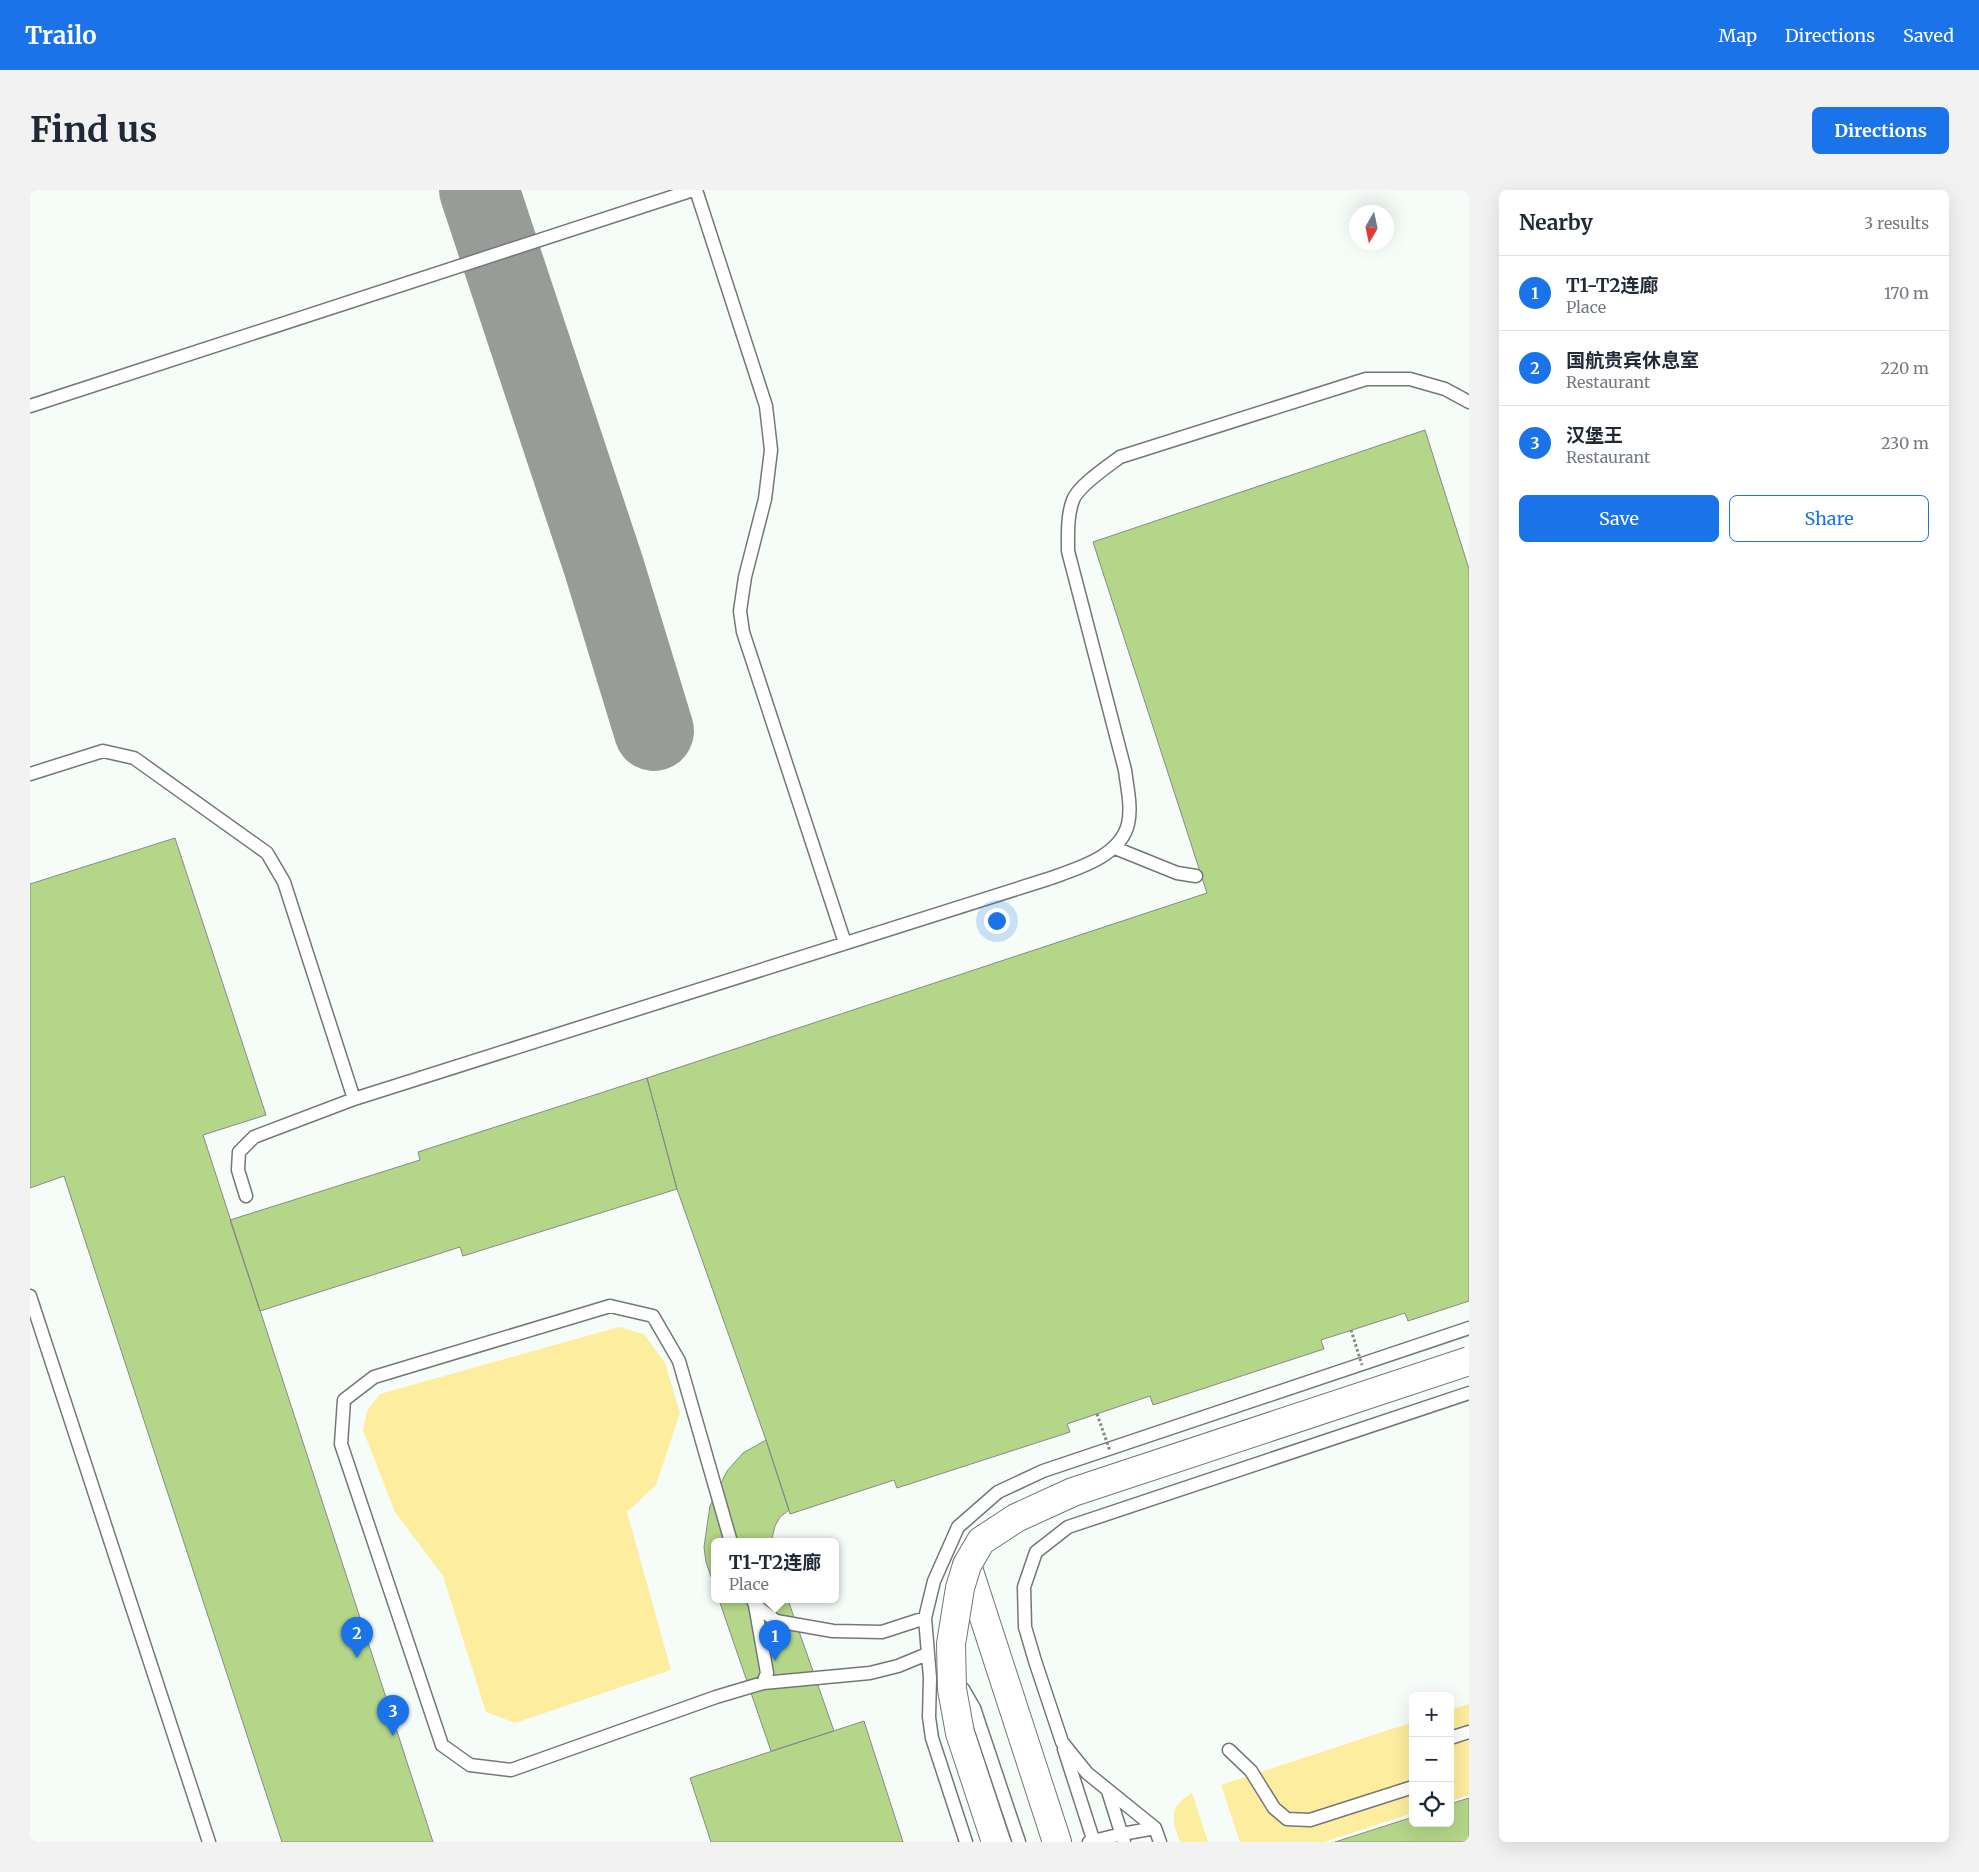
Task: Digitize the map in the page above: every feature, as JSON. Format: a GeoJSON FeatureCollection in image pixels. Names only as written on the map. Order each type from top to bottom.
{"type":"FeatureCollection","features":[{"type":"Feature","properties":{"kind":"main road"},"geometry":{"type":"LineString","coordinates":[[996,1842],[960,1733],[952,1689],[951,1644],[960,1588],[967,1565],[981,1541],[1016,1518],[1073,1492],[1469,1361]]}},
{"type":"Feature","properties":{"kind":"main road"},"geometry":{"type":"LineString","coordinates":[[967,1565],[1057,1842]]}},
{"type":"Feature","properties":{"kind":"lane"},"geometry":{"type":"LineString","coordinates":[[30,406],[694,190],[766,406],[771,450],[765,499],[745,577],[740,611],[743,632],[845,943]]}},
{"type":"Feature","properties":{"kind":"lane"},"geometry":{"type":"LineString","coordinates":[[246,1196],[238,1170],[239,1152],[254,1137],[354,1099],[1086,866],[1115,848],[1128,825],[1129,802],[1125,770],[1068,551],[1068,519],[1074,498],[1092,478],[1120,457],[1366,379],[1410,379],[1445,389],[1469,402]]}},
{"type":"Feature","properties":{"kind":"lane"},"geometry":{"type":"LineString","coordinates":[[30,774],[103,751],[134,758],[267,853],[284,882],[354,1099]]}},
{"type":"Feature","properties":{"kind":"lane"},"geometry":{"type":"LineString","coordinates":[[1115,848],[1177,873],[1196,876]]}},
{"type":"Feature","properties":{"kind":"lane"},"geometry":{"type":"LineString","coordinates":[[30,1296],[208,1842]]}},
{"type":"Feature","properties":{"kind":"lane"},"geometry":{"type":"LineString","coordinates":[[730,1538],[679,1361],[653,1316],[610,1306],[374,1377],[344,1400],[341,1444],[442,1744],[470,1765],[511,1770],[716,1697],[763,1683],[870,1673],[898,1666],[928,1654]]}},
{"type":"Feature","properties":{"kind":"lane"},"geometry":{"type":"LineString","coordinates":[[966,1842],[932,1738],[929,1717],[930,1678],[925,1618],[934,1581],[958,1527],[998,1492],[1043,1471],[1469,1328]]}},
{"type":"Feature","properties":{"kind":"lane"},"geometry":{"type":"LineString","coordinates":[[1155,1828],[1123,1838],[1093,1842],[1025,1627],[1024,1587],[1036,1552],[1068,1527],[1469,1393]]}},
{"type":"Feature","properties":{"kind":"lane"},"geometry":{"type":"LineString","coordinates":[[754,1603],[767,1673],[763,1683]]}},
{"type":"Feature","properties":{"kind":"lane"},"geometry":{"type":"LineString","coordinates":[[755,1603],[776,1621],[833,1631],[882,1632],[925,1618]]}},
{"type":"Feature","properties":{"kind":"lane"},"geometry":{"type":"LineString","coordinates":[[928,1654],[939,1671],[963,1689],[974,1708],[1019,1842]]}},
{"type":"Feature","properties":{"kind":"lane"},"geometry":{"type":"LineString","coordinates":[[1453,1737],[1469,1732]]}},
{"type":"Feature","properties":{"kind":"lane"},"geometry":{"type":"LineString","coordinates":[[1062,1742],[1087,1773],[1155,1828],[1160,1842]]}},
{"type":"Feature","properties":{"kind":"lane"},"geometry":{"type":"LineString","coordinates":[[1229,1750],[1251,1771],[1274,1808],[1287,1819],[1310,1820],[1409,1788]]}},
{"type":"Feature","properties":{"kind":"lane"},"geometry":{"type":"LineString","coordinates":[[1108,1791],[1123,1838]]}},
{"type":"Feature","properties":{"kind":"path"},"geometry":{"type":"LineString","coordinates":[[1351,1330],[1371,1393]]}},
{"type":"Feature","properties":{"kind":"path"},"geometry":{"type":"LineString","coordinates":[[1097,1414],[1118,1477]]}},
{"type":"Feature","properties":{"kind":"shaded area"},"geometry":{"type":"Polygon","coordinates":[[[619,1327],[644,1334],[665,1363],[680,1413],[656,1485],[627,1512],[671,1670],[515,1723],[486,1712],[443,1576],[395,1512],[363,1430],[367,1411],[380,1394],[619,1327]]]}},
{"type":"Feature","properties":{"kind":"shaded area"},"geometry":{"type":"Polygon","coordinates":[[[1469,1704],[1469,1795],[1454,1800],[1454,1737],[1454,1709],[1469,1704]]]}},
{"type":"Feature","properties":{"kind":"shaded area"},"geometry":{"type":"Polygon","coordinates":[[[1409,1723],[1409,1814],[1324,1842],[1240,1842],[1221,1785],[1409,1723]]]}},
{"type":"Feature","properties":{"kind":"shaded area"},"geometry":{"type":"Polygon","coordinates":[[[1192,1793],[1208,1842],[1180,1842],[1177,1834],[1174,1814],[1179,1803],[1192,1793]]]}},
{"type":"Feature","properties":{"kind":"building"},"geometry":{"type":"Polygon","coordinates":[[[1425,430],[1469,569],[1469,1301],[1408,1321],[1405,1313],[1321,1340],[1324,1349],[1153,1405],[1150,1396],[1067,1424],[1070,1432],[897,1488],[894,1480],[790,1514],[766,1440],[677,1189],[647,1078],[1207,893],[1093,542],[1425,430]]]}},
{"type":"Feature","properties":{"kind":"building"},"geometry":{"type":"Polygon","coordinates":[[[175,838],[266,1115],[203,1135],[433,1842],[282,1842],[64,1176],[30,1188],[30,884],[175,838]]]}},
{"type":"Feature","properties":{"kind":"building"},"geometry":{"type":"Polygon","coordinates":[[[647,1078],[677,1189],[463,1256],[460,1247],[260,1311],[230,1220],[420,1160],[418,1152],[647,1078]]]}},
{"type":"Feature","properties":{"kind":"building"},"geometry":{"type":"Polygon","coordinates":[[[766,1440],[789,1510],[780,1517],[772,1538],[711,1538],[711,1576],[706,1562],[704,1547],[710,1506],[727,1471],[743,1453],[766,1440]]]}},
{"type":"Feature","properties":{"kind":"building"},"geometry":{"type":"Polygon","coordinates":[[[720,1603],[789,1603],[834,1731],[771,1751],[720,1603]]]}},
{"type":"Feature","properties":{"kind":"building"},"geometry":{"type":"Polygon","coordinates":[[[864,1721],[903,1842],[711,1842],[690,1778],[864,1721]]]}},
{"type":"Feature","properties":{"kind":"building"},"geometry":{"type":"Polygon","coordinates":[[[1469,1798],[1469,1842],[1335,1842],[1409,1818],[1409,1827],[1454,1827],[1454,1803],[1469,1798]]]}},
{"type":"Feature","properties":{"kind":"taxiway"},"geometry":{"type":"LineString","coordinates":[[479,190],[604,567],[654,731]]}},
{"type":"Feature","properties":{"kind":"place","name":"国航贵宾休息室"},"geometry":{"type":"Point","coordinates":[357,1658]}},
{"type":"Feature","properties":{"kind":"place","name":"T1-T2连廊"},"geometry":{"type":"Point","coordinates":[775,1661]}},
{"type":"Feature","properties":{"kind":"place","name":"汉堡王"},"geometry":{"type":"Point","coordinates":[393,1736]}}]}
